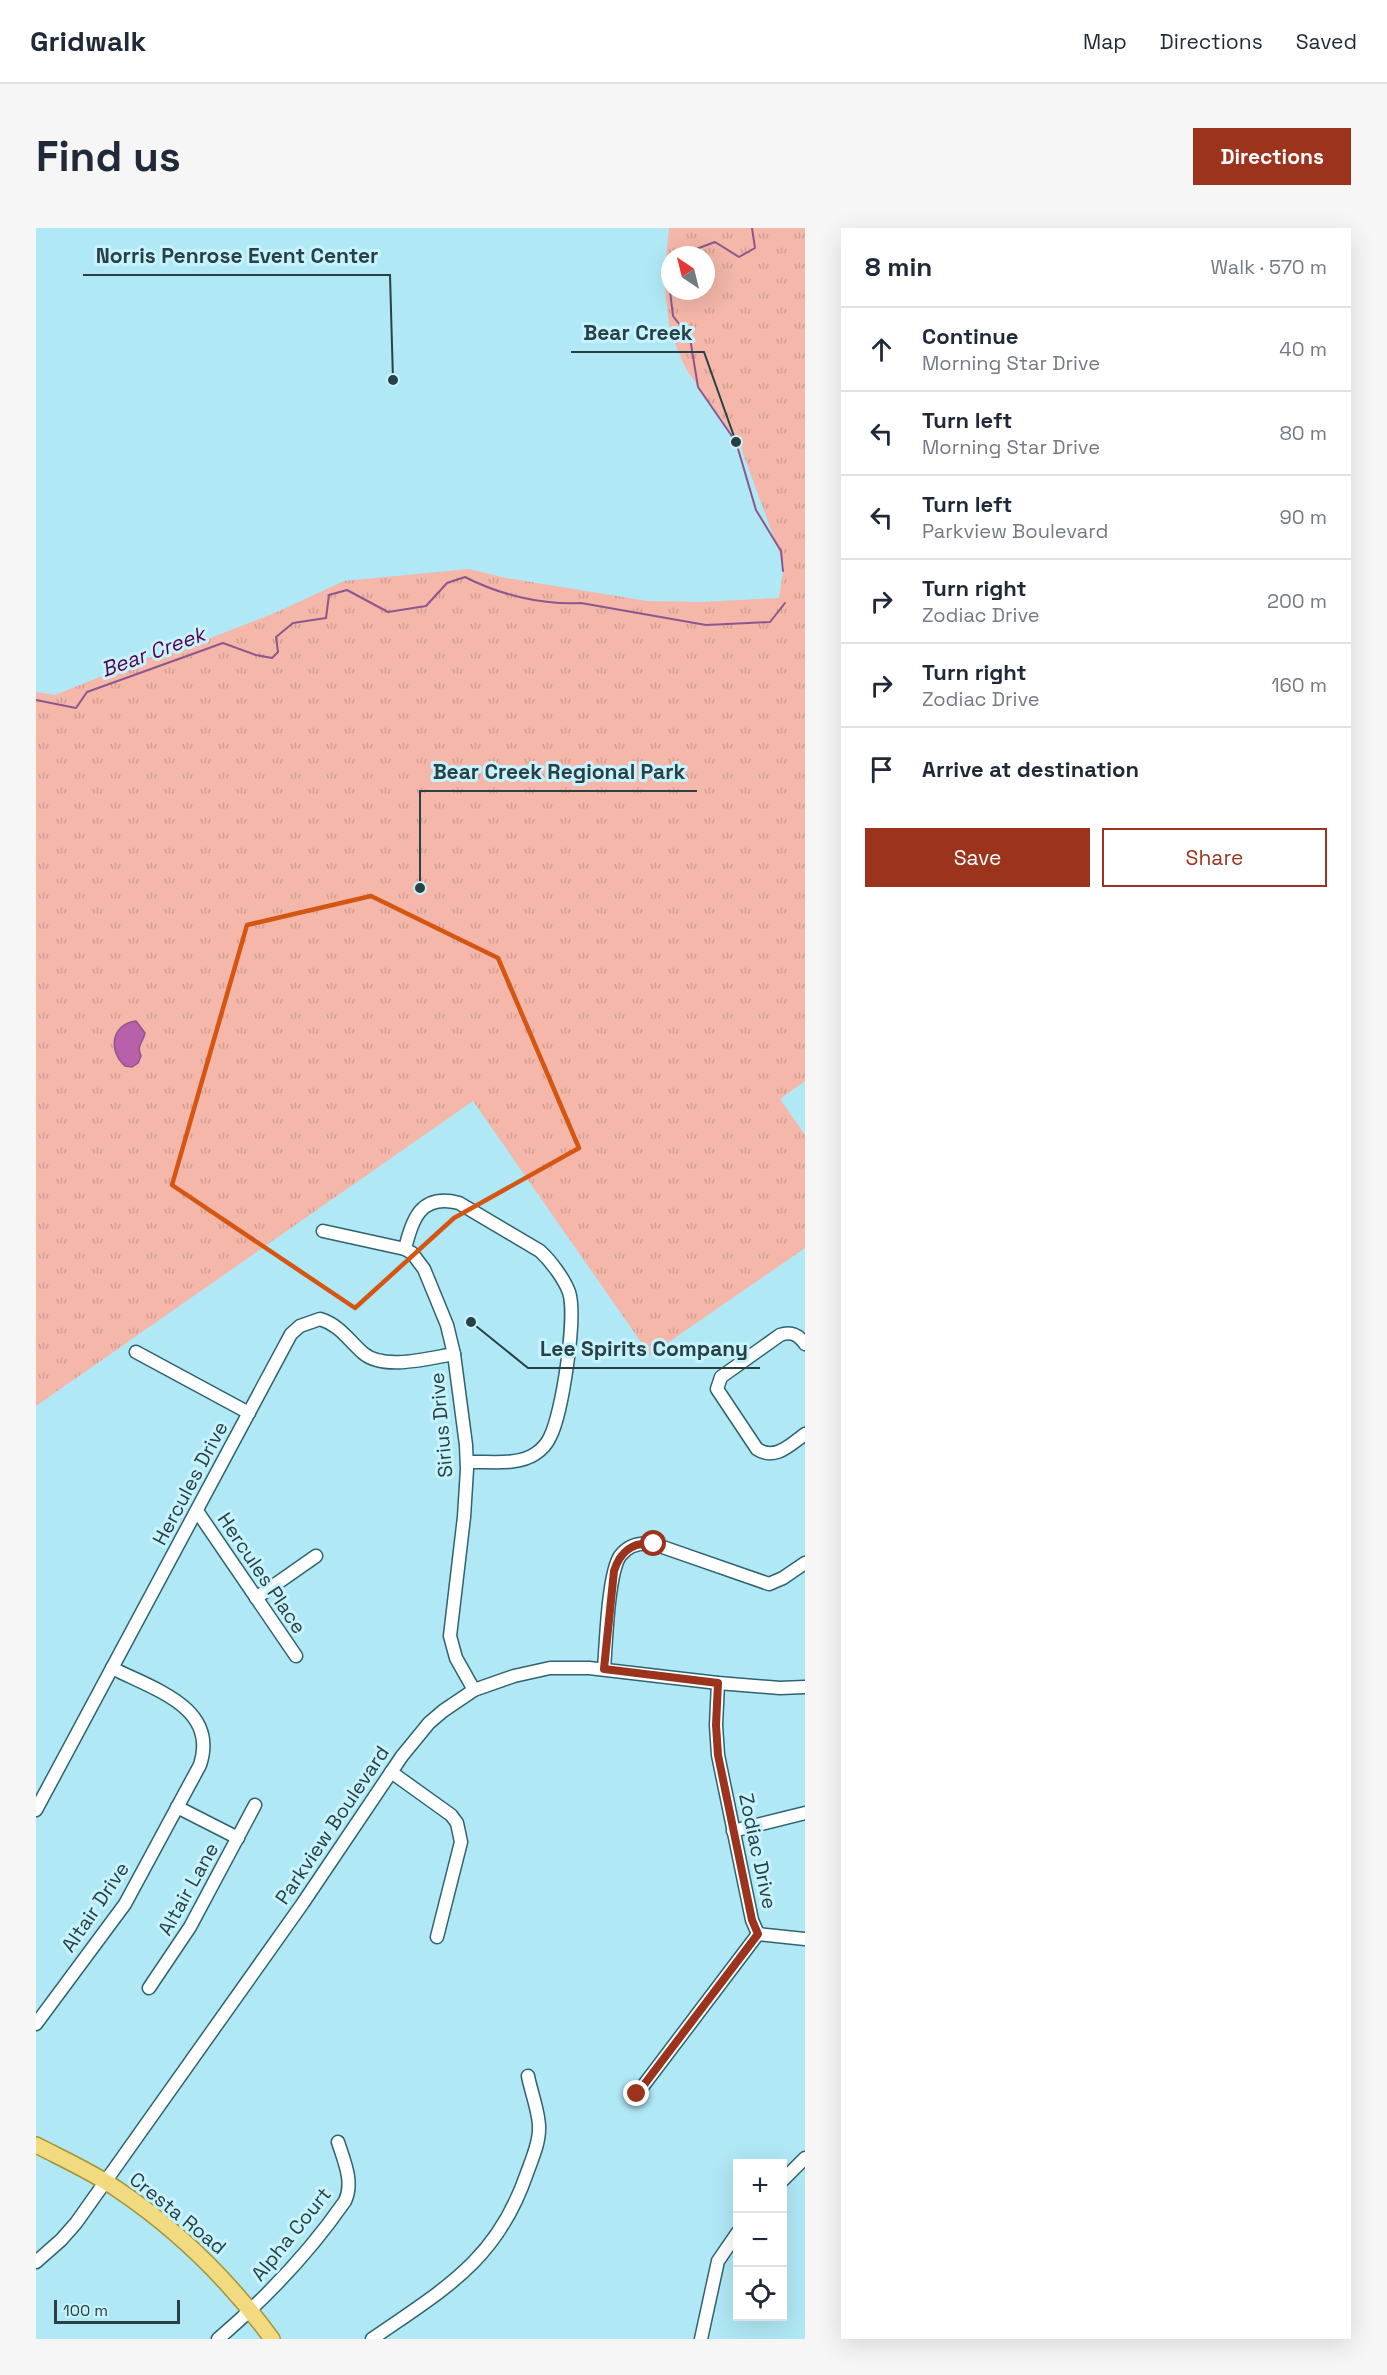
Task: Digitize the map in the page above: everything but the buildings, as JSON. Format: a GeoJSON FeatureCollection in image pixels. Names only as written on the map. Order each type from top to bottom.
{"type":"FeatureCollection","features":[{"type":"Feature","properties":{"kind":"main road","name":"Cresta Road"},"geometry":{"type":"LineString","coordinates":[[36,2145],[105,2182],[190,2245],[251,2311],[272,2339]]}},
{"type":"Feature","properties":{"kind":"street"},"geometry":{"type":"LineString","coordinates":[[323,1231],[405,1249],[411,1223],[416,1215],[430,1204],[448,1200],[459,1203],[540,1251],[569,1293],[571,1304],[567,1365],[548,1442],[534,1455],[519,1460],[467,1462]]}},
{"type":"Feature","properties":{"kind":"street","name":"Sirius Drive"},"geometry":{"type":"LineString","coordinates":[[405,1249],[412,1253],[424,1269],[447,1325],[454,1354],[467,1462],[450,1636],[456,1658],[474,1690]]}},
{"type":"Feature","properties":{"kind":"street","name":"Hercules Drive"},"geometry":{"type":"LineString","coordinates":[[36,1810],[291,1334],[309,1322],[320,1319],[338,1327],[364,1354],[382,1362],[393,1363],[454,1354]]}},
{"type":"Feature","properties":{"kind":"street"},"geometry":{"type":"LineString","coordinates":[[805,1344],[796,1334],[780,1335],[721,1377],[717,1389],[757,1449],[764,1453],[771,1455],[778,1453],[805,1434]]}},
{"type":"Feature","properties":{"kind":"street"},"geometry":{"type":"LineString","coordinates":[[136,1352],[249,1413]]}},
{"type":"Feature","properties":{"kind":"street","name":"Hercules Place"},"geometry":{"type":"LineString","coordinates":[[197,1511],[296,1656]]}},
{"type":"Feature","properties":{"kind":"street"},"geometry":{"type":"LineString","coordinates":[[604,1669],[614,1571],[621,1555],[635,1544],[654,1544],[769,1584],[783,1578],[805,1563]]}},
{"type":"Feature","properties":{"kind":"street"},"geometry":{"type":"LineString","coordinates":[[256,1598],[316,1556]]}},
{"type":"Feature","properties":{"kind":"street","name":"Parkview Boulevard"},"geometry":{"type":"LineString","coordinates":[[36,2262],[69,2232],[297,1912],[391,1772],[429,1723],[474,1690],[529,1671],[571,1667],[718,1683],[780,1688],[805,1687]]}},
{"type":"Feature","properties":{"kind":"street","name":"Altair Drive"},"geometry":{"type":"LineString","coordinates":[[36,2024],[125,1904],[200,1765],[204,1740],[196,1719],[176,1701],[112,1668]]}},
{"type":"Feature","properties":{"kind":"street","name":"Zodiac Drive"},"geometry":{"type":"LineString","coordinates":[[637,2094],[758,1934],[752,1920],[716,1741],[718,1683]]}},
{"type":"Feature","properties":{"kind":"street"},"geometry":{"type":"LineString","coordinates":[[391,1772],[451,1815],[460,1833],[461,1842],[437,1937]]}},
{"type":"Feature","properties":{"kind":"street","name":"Altair Lane"},"geometry":{"type":"LineString","coordinates":[[149,1988],[190,1927],[255,1805]]}},
{"type":"Feature","properties":{"kind":"street"},"geometry":{"type":"LineString","coordinates":[[177,1807],[238,1839]]}},
{"type":"Feature","properties":{"kind":"street"},"geometry":{"type":"LineString","coordinates":[[733,1831],[805,1814]]}},
{"type":"Feature","properties":{"kind":"street"},"geometry":{"type":"LineString","coordinates":[[758,1934],[805,1939]]}},
{"type":"Feature","properties":{"kind":"street"},"geometry":{"type":"LineString","coordinates":[[372,2339],[468,2269],[492,2243],[506,2222],[524,2182],[539,2139],[539,2120],[528,2076]]}},
{"type":"Feature","properties":{"kind":"street","name":"Alpha Court"},"geometry":{"type":"LineString","coordinates":[[218,2339],[251,2311],[294,2266],[345,2201],[349,2190],[348,2178],[338,2142]]}},
{"type":"Feature","properties":{"kind":"street"},"geometry":{"type":"LineString","coordinates":[[787,2177],[805,2158]]}},
{"type":"Feature","properties":{"kind":"street"},"geometry":{"type":"LineString","coordinates":[[701,2339],[718,2261],[733,2239]]}},
{"type":"Feature","properties":{"kind":"highlighted area"},"geometry":{"type":"Polygon","coordinates":[[[371,896],[498,958],[579,1148],[454,1218],[355,1308],[172,1185],[247,925],[371,896]]]}},
{"type":"Feature","properties":{"kind":"green space"},"geometry":{"type":"Polygon","coordinates":[[[669,228],[805,228],[805,1081],[780,1099],[805,1135],[805,1248],[650,1355],[473,1101],[36,1406],[36,692],[55,695],[142,660],[213,637],[277,612],[344,581],[469,569],[506,578],[647,601],[701,602],[779,598],[784,565],[740,445],[686,369],[670,332],[666,300],[715,300],[715,246],[667,246],[669,228]]]}},
{"type":"Feature","properties":{"kind":"shaded area"},"geometry":{"type":"Polygon","coordinates":[[[136,1021],[145,1033],[140,1047],[141,1056],[138,1063],[132,1067],[125,1066],[116,1053],[115,1039],[121,1027],[136,1021]]]}},
{"type":"Feature","properties":{"kind":"waterway","name":"Bear Creek"},"geometry":{"type":"LineString","coordinates":[[704,246],[715,242],[739,257],[755,248],[752,228]]}},
{"type":"Feature","properties":{"kind":"waterway","name":"Bear Creek"},"geometry":{"type":"LineString","coordinates":[[671,300],[673,316],[690,338],[698,387],[736,442],[756,510],[781,551],[783,571]]}},
{"type":"Feature","properties":{"kind":"waterway","name":"Bear Creek"},"geometry":{"type":"LineString","coordinates":[[36,700],[76,708],[87,692],[223,643],[256,655],[272,658],[278,652],[276,637],[293,623],[326,618],[329,595],[347,590],[388,612],[426,606],[447,583],[465,577],[492,589],[522,598],[581,603],[706,625],[770,622],[785,603]]}},
{"type":"Feature","properties":{"kind":"place","name":"Norris Penrose Event Center"},"geometry":{"type":"Point","coordinates":[393,380]}},
{"type":"Feature","properties":{"kind":"place","name":"Bear Creek"},"geometry":{"type":"Point","coordinates":[736,442]}},
{"type":"Feature","properties":{"kind":"place","name":"Bear Creek Regional Park"},"geometry":{"type":"Point","coordinates":[420,888]}},
{"type":"Feature","properties":{"kind":"place","name":"Lee Spirits Company"},"geometry":{"type":"Point","coordinates":[471,1322]}},
{"type":"Feature","properties":{"kind":"route"},"geometry":{"type":"LineString","coordinates":[[637,2094],[758,1934],[752,1920],[718,1755],[716,1725],[718,1683],[604,1669],[616,1563],[627,1549],[635,1544],[654,1544]]}}]}
